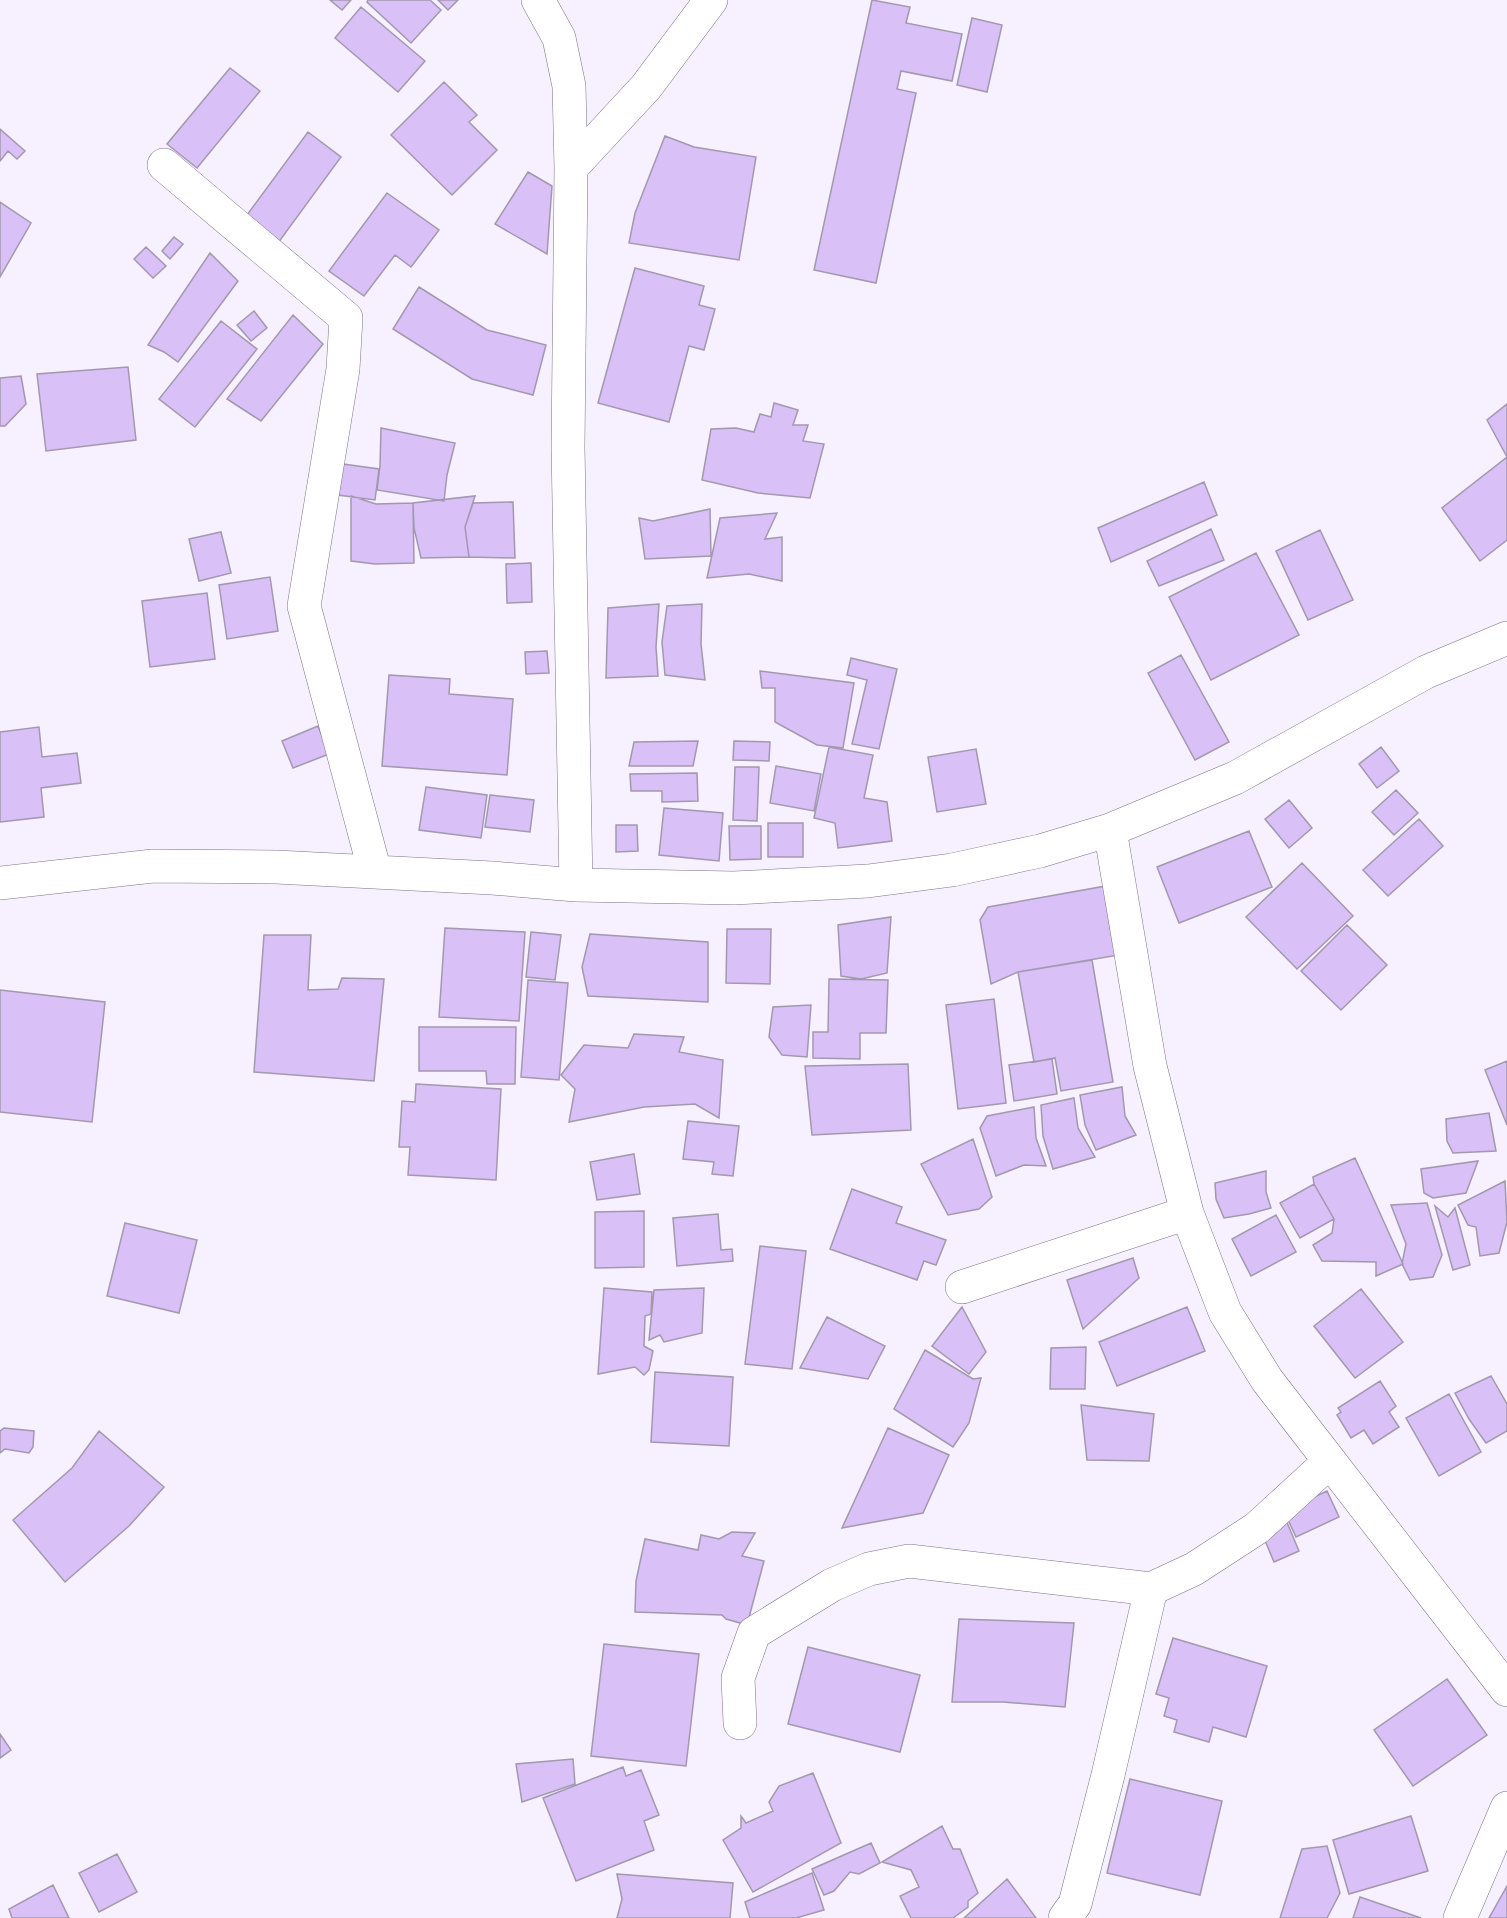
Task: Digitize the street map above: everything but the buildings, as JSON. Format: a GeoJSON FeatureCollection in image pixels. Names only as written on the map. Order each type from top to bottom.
{"type":"FeatureCollection","features":[{"type":"Feature","properties":{"kind":"street"},"geometry":{"type":"LineString","coordinates":[[538,0],[559,38],[569,86],[571,168],[568,447],[576,885]]}},
{"type":"Feature","properties":{"kind":"street"},"geometry":{"type":"LineString","coordinates":[[571,168],[646,87],[711,0]]}},
{"type":"Feature","properties":{"kind":"street"},"geometry":{"type":"LineString","coordinates":[[164,165],[346,318],[343,369],[304,606],[375,872]]}},
{"type":"Feature","properties":{"kind":"street"},"geometry":{"type":"LineString","coordinates":[[0,883],[153,866],[276,867],[492,878],[576,885],[734,888],[868,881],[952,870],[1040,851],[1110,830],[1235,778],[1426,672],[1507,638]]}},
{"type":"Feature","properties":{"kind":"street"},"geometry":{"type":"LineString","coordinates":[[1110,830],[1149,1066],[1187,1213],[1225,1312],[1267,1380],[1507,1690]]}},
{"type":"Feature","properties":{"kind":"street"},"geometry":{"type":"LineString","coordinates":[[962,1287],[1187,1213]]}},
{"type":"Feature","properties":{"kind":"street"},"geometry":{"type":"LineString","coordinates":[[740,1723],[738,1678],[754,1633],[832,1584],[869,1569],[909,1561],[1152,1588],[1194,1569],[1257,1528],[1329,1462]]}},
{"type":"Feature","properties":{"kind":"street"},"geometry":{"type":"LineString","coordinates":[[1065,1918],[1075,1904],[1152,1588]]}},
{"type":"Feature","properties":{"kind":"street"},"geometry":{"type":"LineString","coordinates":[[1460,1918],[1507,1808]]}}]}
